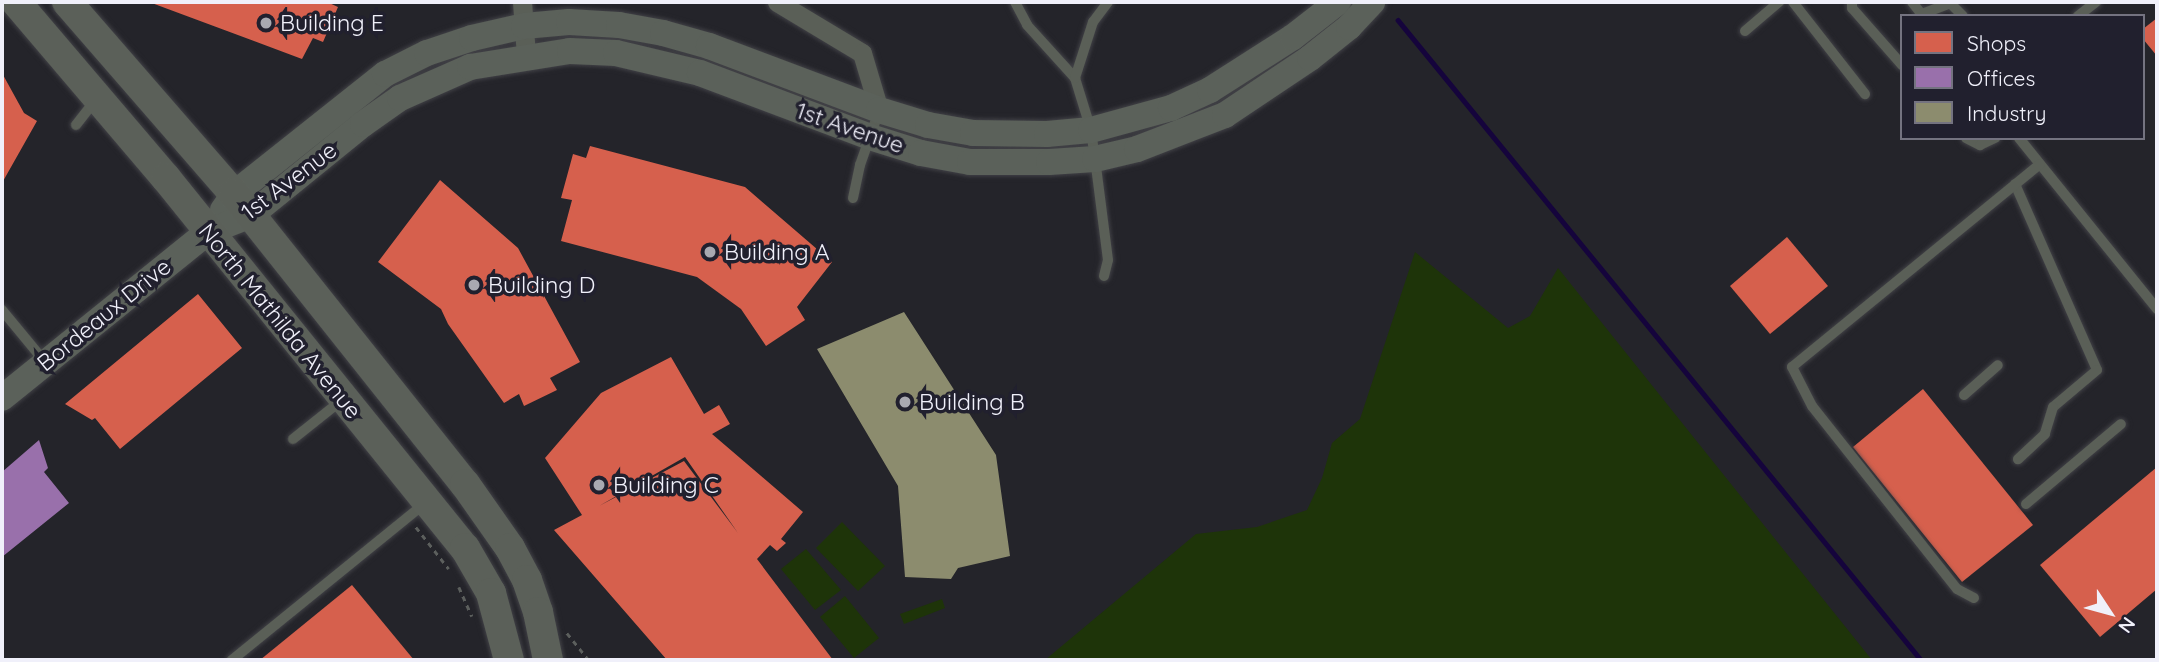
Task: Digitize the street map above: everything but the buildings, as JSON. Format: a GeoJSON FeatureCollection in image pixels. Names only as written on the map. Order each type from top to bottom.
{"type":"FeatureCollection","features":[{"type":"Feature","properties":{"kind":"main road","name":"North Mathilda Avenue"},"geometry":{"type":"LineString","coordinates":[[16,2],[208,232],[342,399],[418,508],[480,571],[502,625],[509,660]]}},
{"type":"Feature","properties":{"kind":"main road","name":"North Mathilda Avenue"},"geometry":{"type":"LineString","coordinates":[[67,2],[242,205],[465,484],[510,548],[527,580],[538,612],[548,660]]}},
{"type":"Feature","properties":{"kind":"street"},"geometry":{"type":"LineString","coordinates":[[777,2],[862,53],[879,110]]}},
{"type":"Feature","properties":{"kind":"street","name":"1st Avenue"},"geometry":{"type":"LineString","coordinates":[[208,232],[242,205],[385,74],[427,53],[472,38],[523,14],[663,33],[709,46],[879,110],[928,125],[973,133],[1047,134],[1091,130],[1171,108],[1210,90],[1276,49],[1338,2]]}},
{"type":"Feature","properties":{"kind":"street","name":"1st Avenue"},"geometry":{"type":"LineString","coordinates":[[242,205],[400,98],[470,67],[526,55],[570,51],[616,54],[657,61],[700,73],[870,137],[921,153],[970,162],[1096,159],[1179,135],[1225,115],[1310,58],[1349,27],[1372,2]]}},
{"type":"Feature","properties":{"kind":"street"},"geometry":{"type":"LineString","coordinates":[[523,14],[526,55]]}},
{"type":"Feature","properties":{"kind":"street","name":"Bordeaux Drive"},"geometry":{"type":"LineString","coordinates":[[2,398],[208,232]]}},
{"type":"Feature","properties":{"kind":"lane"},"geometry":{"type":"LineString","coordinates":[[1015,2],[1027,25],[1075,78],[1091,130],[1096,159],[1108,260],[1104,276]]}},
{"type":"Feature","properties":{"kind":"lane"},"geometry":{"type":"LineString","coordinates":[[1075,78],[1093,22],[1108,2]]}},
{"type":"Feature","properties":{"kind":"lane"},"geometry":{"type":"LineString","coordinates":[[1745,31],[1779,2]]}},
{"type":"Feature","properties":{"kind":"lane"},"geometry":{"type":"LineString","coordinates":[[1793,2],[1865,94]]}},
{"type":"Feature","properties":{"kind":"lane"},"geometry":{"type":"LineString","coordinates":[[1852,2],[1852,8],[1900,63]]}},
{"type":"Feature","properties":{"kind":"lane"},"geometry":{"type":"LineString","coordinates":[[1924,14],[1950,2]]}},
{"type":"Feature","properties":{"kind":"lane"},"geometry":{"type":"LineString","coordinates":[[2081,14],[2096,2]]}},
{"type":"Feature","properties":{"kind":"lane"},"geometry":{"type":"LineString","coordinates":[[76,125],[97,99]]}},
{"type":"Feature","properties":{"kind":"lane"},"geometry":{"type":"LineString","coordinates":[[853,198],[879,110]]}},
{"type":"Feature","properties":{"kind":"lane"},"geometry":{"type":"LineString","coordinates":[[1970,140],[1980,145],[1991,140]]}},
{"type":"Feature","properties":{"kind":"lane"},"geometry":{"type":"LineString","coordinates":[[2022,140],[2157,309]]}},
{"type":"Feature","properties":{"kind":"lane"},"geometry":{"type":"LineString","coordinates":[[1974,598],[1957,589],[1812,406],[1792,367],[2040,164]]}},
{"type":"Feature","properties":{"kind":"lane"},"geometry":{"type":"LineString","coordinates":[[2015,184],[2097,370],[2053,407],[2045,434],[2018,459]]}},
{"type":"Feature","properties":{"kind":"lane"},"geometry":{"type":"LineString","coordinates":[[3,316],[45,363]]}},
{"type":"Feature","properties":{"kind":"lane"},"geometry":{"type":"LineString","coordinates":[[1964,395],[1998,365]]}},
{"type":"Feature","properties":{"kind":"lane"},"geometry":{"type":"LineString","coordinates":[[293,439],[342,399]]}},
{"type":"Feature","properties":{"kind":"lane"},"geometry":{"type":"LineString","coordinates":[[2026,504],[2121,424]]}},
{"type":"Feature","properties":{"kind":"lane"},"geometry":{"type":"LineString","coordinates":[[232,660],[418,508]]}},
{"type":"Feature","properties":{"kind":"path"},"geometry":{"type":"LineString","coordinates":[[418,508],[455,577],[472,617]]}},
{"type":"Feature","properties":{"kind":"path"},"geometry":{"type":"LineString","coordinates":[[565,630],[589,660]]}},
{"type":"Feature","properties":{"kind":"green space"},"geometry":{"type":"Polygon","coordinates":[[[1415,252],[1508,328],[1530,316],[1558,268],[1872,660],[1045,660],[1196,534],[1257,527],[1307,510],[1322,478],[1332,443],[1360,419],[1415,252]]]}},
{"type":"Feature","properties":{"kind":"green space"},"geometry":{"type":"Polygon","coordinates":[[[842,522],[885,566],[858,591],[816,548],[842,522]]]}},
{"type":"Feature","properties":{"kind":"green space"},"geometry":{"type":"Polygon","coordinates":[[[806,549],[841,590],[815,610],[781,569],[806,549]]]}},
{"type":"Feature","properties":{"kind":"green space"},"geometry":{"type":"Polygon","coordinates":[[[845,596],[879,638],[854,658],[820,617],[845,596]]]}},
{"type":"Feature","properties":{"kind":"green space"},"geometry":{"type":"Polygon","coordinates":[[[942,599],[945,608],[904,624],[900,614],[942,599]]]}},
{"type":"Feature","properties":{"kind":"waterway"},"geometry":{"type":"LineString","coordinates":[[1398,20],[1921,660]]}},
{"type":"Feature","properties":{"kind":"place","name":"Building E"},"geometry":{"type":"Point","coordinates":[266,23]}},
{"type":"Feature","properties":{"kind":"place","name":"Building A"},"geometry":{"type":"Point","coordinates":[710,252]}},
{"type":"Feature","properties":{"kind":"place","name":"Building D"},"geometry":{"type":"Point","coordinates":[474,285]}},
{"type":"Feature","properties":{"kind":"place","name":"Building B"},"geometry":{"type":"Point","coordinates":[905,402]}},
{"type":"Feature","properties":{"kind":"place","name":"Building C"},"geometry":{"type":"Point","coordinates":[599,485]}}]}
